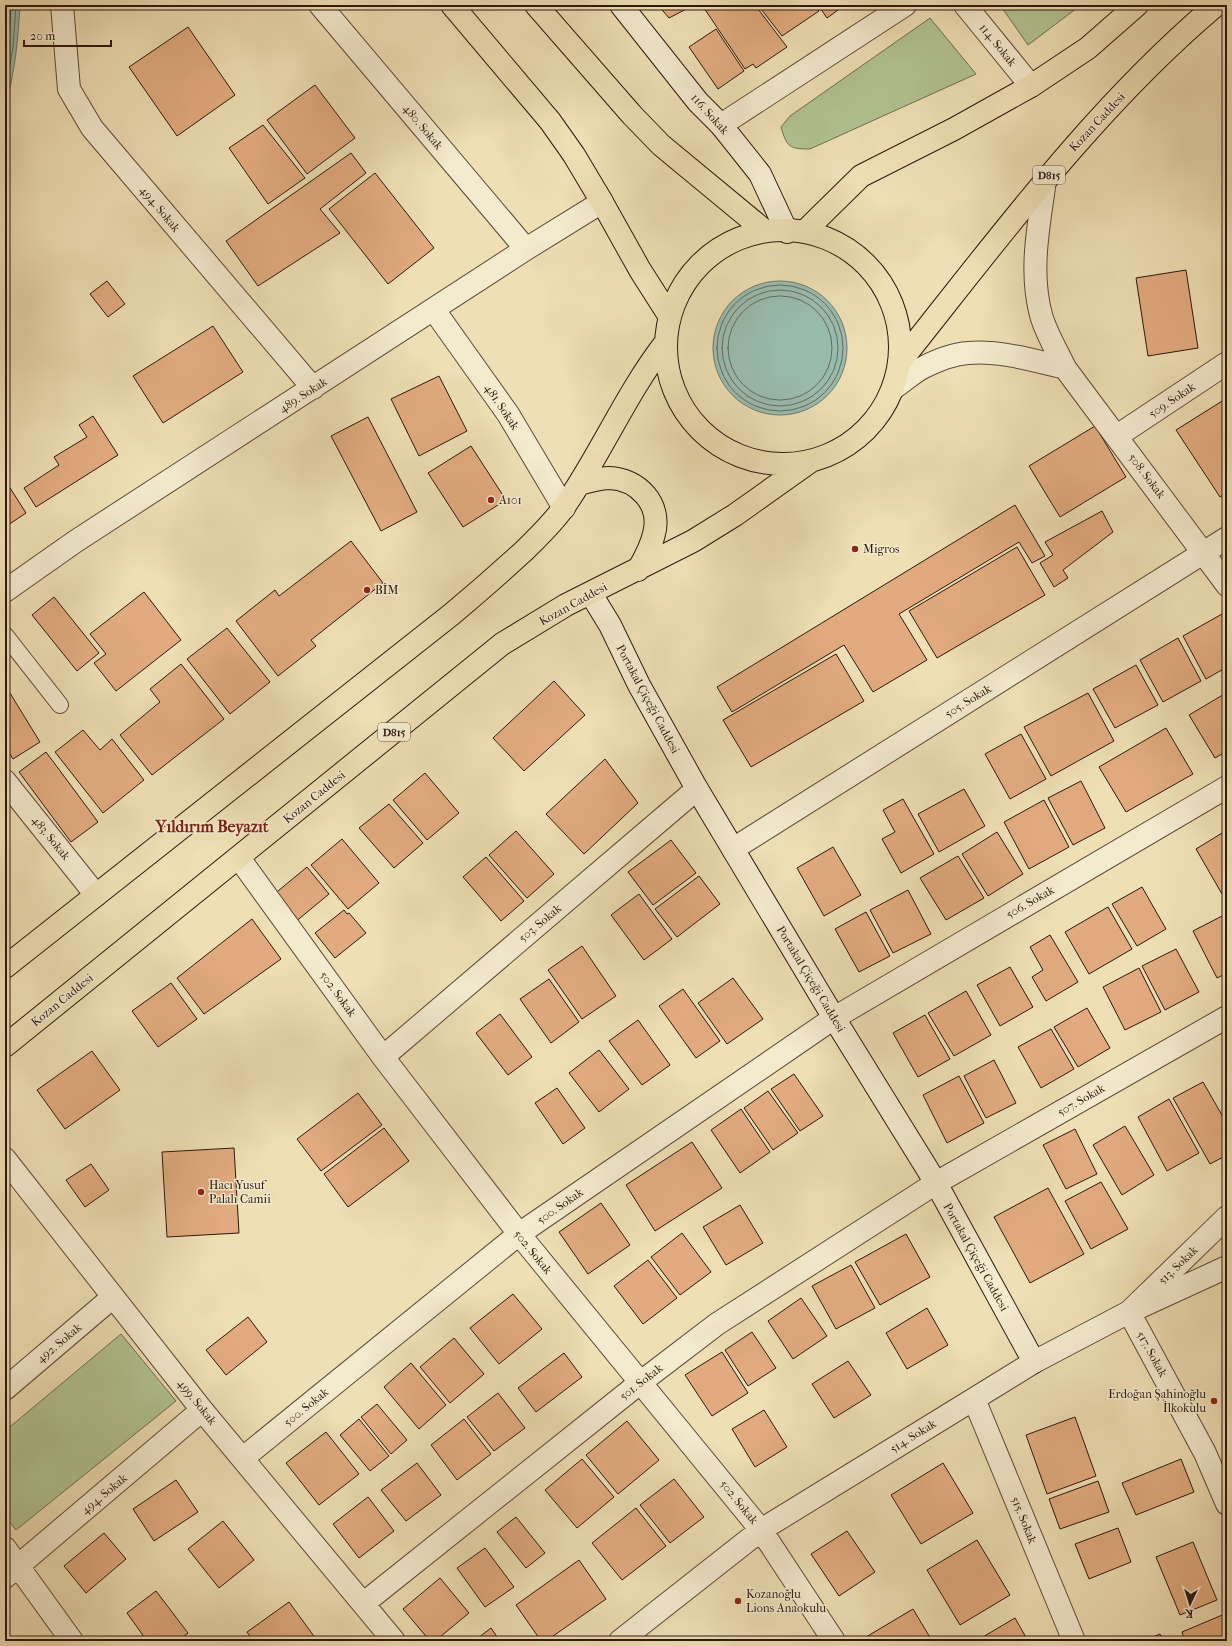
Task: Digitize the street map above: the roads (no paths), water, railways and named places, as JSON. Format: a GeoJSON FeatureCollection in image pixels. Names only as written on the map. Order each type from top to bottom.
{"type":"FeatureCollection","features":[{"type":"Feature","properties":{"kind":"highway"},"geometry":{"type":"LineString","coordinates":[[452,5],[550,121],[574,155],[670,318]]}},
{"type":"Feature","properties":{"kind":"highway"},"geometry":{"type":"LineString","coordinates":[[536,5],[632,116],[661,146],[765,231]]}},
{"type":"Feature","properties":{"kind":"highway"},"geometry":{"type":"LineString","coordinates":[[795,232],[861,176],[954,129],[1031,86],[1088,48],[1137,5]]}},
{"type":"Feature","properties":{"kind":"highway","name":"Kozan Caddesi"},"geometry":{"type":"LineString","coordinates":[[900,362],[1044,180],[1116,100],[1178,37],[1216,5]]}},
{"type":"Feature","properties":{"kind":"highway"},"geometry":{"type":"LineString","coordinates":[[765,231],[795,232],[830,240],[853,253],[864,263],[882,284],[893,304],[898,320],[900,336],[900,362],[894,388],[887,402],[874,421],[862,433],[846,446],[811,461],[791,464],[748,459],[727,450],[708,437],[697,427],[681,405],[670,378],[666,358],[666,342],[670,318],[680,291],[700,265],[716,251],[742,238],[765,231]]}},
{"type":"Feature","properties":{"kind":"highway"},"geometry":{"type":"LineString","coordinates":[[5,967],[498,575],[547,528],[564,508],[614,425],[633,389],[666,342]]}},
{"type":"Feature","properties":{"kind":"highway","name":"Kozan Caddesi"},"geometry":{"type":"LineString","coordinates":[[5,1046],[502,644],[566,605],[591,594],[693,541],[735,515],[811,461]]}},
{"type":"Feature","properties":{"kind":"highway"},"geometry":{"type":"LineString","coordinates":[[579,484],[609,478],[629,482],[643,491],[654,509],[655,532],[649,551],[638,570]]}},
{"type":"Feature","properties":{"kind":"street","name":"494. Sokak"},"geometry":{"type":"LineString","coordinates":[[62,5],[69,89],[92,128],[313,388]]}},
{"type":"Feature","properties":{"kind":"street","name":"480. Sokak"},"geometry":{"type":"LineString","coordinates":[[320,5],[526,249]]}},
{"type":"Feature","properties":{"kind":"street","name":"116. Sokak"},"geometry":{"type":"LineString","coordinates":[[621,5],[698,102],[721,125],[760,174],[795,232]]}},
{"type":"Feature","properties":{"kind":"street"},"geometry":{"type":"LineString","coordinates":[[721,125],[905,5]]}},
{"type":"Feature","properties":{"kind":"street","name":"114. Sokak"},"geometry":{"type":"LineString","coordinates":[[965,5],[1031,86]]}},
{"type":"Feature","properties":{"kind":"street","name":"508. Sokak"},"geometry":{"type":"LineString","coordinates":[[1044,180],[1035,278],[1042,316],[1065,368],[1204,552],[1227,585]]}},
{"type":"Feature","properties":{"kind":"street","name":"489. Sokak"},"geometry":{"type":"LineString","coordinates":[[5,591],[76,541],[526,249],[602,202]]}},
{"type":"Feature","properties":{"kind":"street","name":"481. Sokak"},"geometry":{"type":"LineString","coordinates":[[434,310],[508,414],[564,508]]}},
{"type":"Feature","properties":{"kind":"street"},"geometry":{"type":"LineString","coordinates":[[894,388],[923,368],[946,358],[968,353],[1003,355],[1065,368]]}},
{"type":"Feature","properties":{"kind":"street","name":"509. Sokak"},"geometry":{"type":"LineString","coordinates":[[1117,436],[1227,363]]}},
{"type":"Feature","properties":{"kind":"street","name":"505. Sokak"},"geometry":{"type":"LineString","coordinates":[[733,849],[1227,538]]}},
{"type":"Feature","properties":{"kind":"street","name":"Portakal Çiçeği Caddesi"},"geometry":{"type":"LineString","coordinates":[[591,594],[610,625],[639,685],[697,789],[834,1018],[936,1183],[1034,1362]]}},
{"type":"Feature","properties":{"kind":"street","name":"483. Sokak"},"geometry":{"type":"LineString","coordinates":[[5,781],[96,895]]}},
{"type":"Feature","properties":{"kind":"street","name":"506. Sokak"},"geometry":{"type":"LineString","coordinates":[[834,1018],[1227,787]]}},
{"type":"Feature","properties":{"kind":"street","name":"503. Sokak"},"geometry":{"type":"LineString","coordinates":[[383,1057],[697,789]]}},
{"type":"Feature","properties":{"kind":"street","name":"502. Sokak"},"geometry":{"type":"LineString","coordinates":[[239,858],[383,1057],[519,1234],[761,1530],[834,1641]]}},
{"type":"Feature","properties":{"kind":"street","name":"507. Sokak"},"geometry":{"type":"LineString","coordinates":[[936,1183],[1227,1017]]}},
{"type":"Feature","properties":{"kind":"street","name":"500. Sokak"},"geometry":{"type":"LineString","coordinates":[[243,1458],[519,1234],[834,1018]]}},
{"type":"Feature","properties":{"kind":"street","name":"499. Sokak"},"geometry":{"type":"LineString","coordinates":[[5,1159],[202,1410],[364,1603],[394,1641]]}},
{"type":"Feature","properties":{"kind":"street","name":"501. Sokak"},"geometry":{"type":"LineString","coordinates":[[364,1603],[641,1382],[717,1324],[936,1183]]}},
{"type":"Feature","properties":{"kind":"street","name":"513. Sokak"},"geometry":{"type":"LineString","coordinates":[[1129,1312],[1227,1217]]}},
{"type":"Feature","properties":{"kind":"street","name":"514. Sokak"},"geometry":{"type":"LineString","coordinates":[[620,1641],[761,1530],[1034,1362],[1129,1312],[1227,1267]]}},
{"type":"Feature","properties":{"kind":"street","name":"492. Sokak"},"geometry":{"type":"LineString","coordinates":[[5,1389],[113,1297]]}},
{"type":"Feature","properties":{"kind":"street","name":"517. Sokak"},"geometry":{"type":"LineString","coordinates":[[1129,1312],[1205,1453],[1227,1504]]}},
{"type":"Feature","properties":{"kind":"street","name":"515. Sokak"},"geometry":{"type":"LineString","coordinates":[[974,1399],[1074,1641]]}},
{"type":"Feature","properties":{"kind":"street","name":"494. Sokak"},"geometry":{"type":"LineString","coordinates":[[12,1572],[202,1410]]}},
{"type":"Feature","properties":{"kind":"street"},"geometry":{"type":"LineString","coordinates":[[5,1548],[12,1572],[72,1641]]}},
{"type":"Feature","properties":{"kind":"lane"},"geometry":{"type":"LineString","coordinates":[[5,635],[60,705]]}},
{"type":"Feature","properties":{"kind":"water"},"geometry":{"type":"Polygon","coordinates":[[[5,5],[20,5],[16,56],[5,107],[5,5]]]}},
{"type":"Feature","properties":{"kind":"water"},"geometry":{"type":"Polygon","coordinates":[[[780,281],[806,286],[822,296],[832,306],[842,322],[847,348],[842,374],[832,390],[822,400],[806,410],[780,415],[754,410],[738,400],[728,390],[718,374],[713,348],[718,322],[728,306],[738,296],[754,286],[780,281]]]}},
{"type":"Feature","properties":{"kind":"place","name":"A101"},"geometry":{"type":"Point","coordinates":[491,500]}},
{"type":"Feature","properties":{"kind":"place","name":"Migros"},"geometry":{"type":"Point","coordinates":[855,549]}},
{"type":"Feature","properties":{"kind":"place","name":"BİM"},"geometry":{"type":"Point","coordinates":[367,590]}},
{"type":"Feature","properties":{"kind":"place","name":"Hacı Yusuf Palalı Camii"},"geometry":{"type":"Point","coordinates":[201,1192]}},
{"type":"Feature","properties":{"kind":"place","name":"Erdoğan Şahinoğlu İlkokulu"},"geometry":{"type":"Point","coordinates":[1214,1401]}},
{"type":"Feature","properties":{"kind":"place","name":"Kozanoğlu Lions Anaokulu"},"geometry":{"type":"Point","coordinates":[738,1601]}},
{"type":"Feature","properties":{"kind":"district","name":"Yıldırım Beyazıt"},"geometry":{"type":"Point","coordinates":[212,826]}}]}
